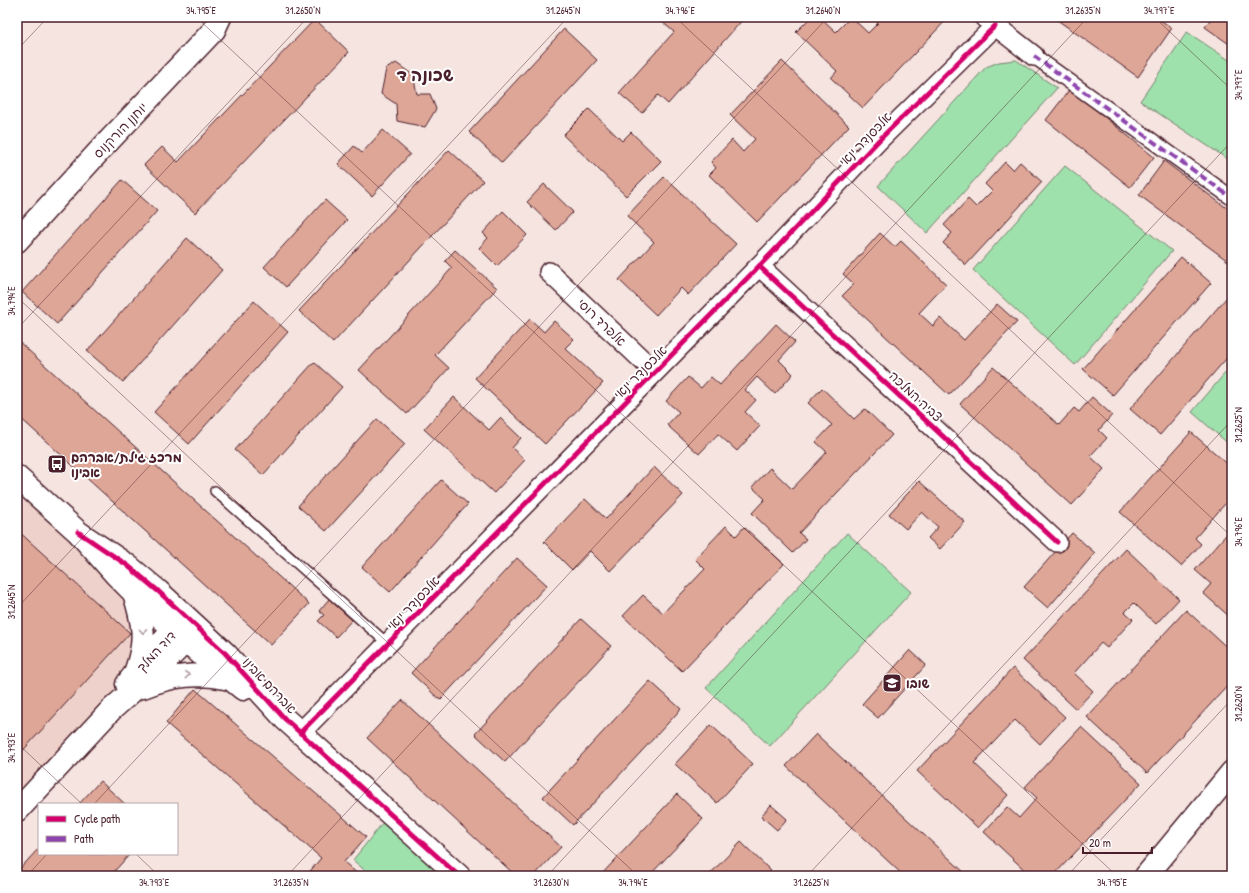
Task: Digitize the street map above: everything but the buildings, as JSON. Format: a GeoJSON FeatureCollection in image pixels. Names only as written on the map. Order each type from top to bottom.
{"type":"FeatureCollection","features":[{"type":"Feature","properties":{"kind":"street","name":"יוחנן הורקנוס"},"geometry":{"type":"LineString","coordinates":[[17,241],[103,147],[214,30],[220,17]]}},
{"type":"Feature","properties":{"kind":"street","name":"אלכסנדר ינאי"},"geometry":{"type":"LineString","coordinates":[[293,726],[388,644],[759,266],[990,21],[1034,56],[1232,198]]}},
{"type":"Feature","properties":{"kind":"street","name":"צביה המלכה"},"geometry":{"type":"LineString","coordinates":[[759,266],[1057,542]]}},
{"type":"Feature","properties":{"kind":"street","name":"אלפרד רוסי"},"geometry":{"type":"LineString","coordinates":[[549,272],[655,372]]}},
{"type":"Feature","properties":{"kind":"street","name":"אברהם אבינו"},"geometry":{"type":"LineString","coordinates":[[17,477],[78,532],[134,593],[184,631],[230,658],[293,726]]}},
{"type":"Feature","properties":{"kind":"street","name":"אברהם אבינו"},"geometry":{"type":"LineString","coordinates":[[78,532],[127,566],[158,591],[184,631],[231,679],[293,726],[459,876]]}},
{"type":"Feature","properties":{"kind":"street"},"geometry":{"type":"LineString","coordinates":[[134,593],[141,617],[143,633],[143,647],[135,682],[161,680],[187,675],[213,675],[231,679]]}},
{"type":"Feature","properties":{"kind":"street","name":"דוד המלך"},"geometry":{"type":"LineString","coordinates":[[17,811],[135,682],[147,658],[184,631]]}},
{"type":"Feature","properties":{"kind":"street"},"geometry":{"type":"LineString","coordinates":[[1146,876],[1232,772]]}},
{"type":"Feature","properties":{"kind":"lane"},"geometry":{"type":"LineString","coordinates":[[215,491],[388,644]]}},
{"type":"Feature","properties":{"kind":"shaded area"},"geometry":{"type":"Polygon","coordinates":[[[17,481],[134,593],[135,674],[17,811],[17,481]]]}},
{"type":"Feature","properties":{"kind":"green space"},"geometry":{"type":"Polygon","coordinates":[[[1187,32],[1232,62],[1232,162],[1140,101],[1187,32]]]}},
{"type":"Feature","properties":{"kind":"green space"},"geometry":{"type":"Polygon","coordinates":[[[1016,60],[1057,88],[927,233],[878,186],[986,67],[999,62],[1016,60]]]}},
{"type":"Feature","properties":{"kind":"green space"},"geometry":{"type":"Polygon","coordinates":[[[1065,166],[1172,251],[1075,365],[973,270],[1065,166]]]}},
{"type":"Feature","properties":{"kind":"green space"},"geometry":{"type":"Polygon","coordinates":[[[1232,365],[1232,447],[1192,412],[1232,365]]]}},
{"type":"Feature","properties":{"kind":"green space"},"geometry":{"type":"Polygon","coordinates":[[[847,533],[911,592],[770,746],[706,688],[847,533]]]}},
{"type":"Feature","properties":{"kind":"green space"},"geometry":{"type":"Polygon","coordinates":[[[385,820],[448,876],[371,876],[353,860],[385,820]]]}},
{"type":"Feature","properties":{"kind":"marked path"},"geometry":{"type":"LineString","coordinates":[[1034,56],[1232,198]]}},
{"type":"Feature","properties":{"kind":"cycle path"},"geometry":{"type":"LineString","coordinates":[[300,733],[771,254],[879,140],[995,26]]}},
{"type":"Feature","properties":{"kind":"cycle path"},"geometry":{"type":"LineString","coordinates":[[759,266],[1057,542]]}},
{"type":"Feature","properties":{"kind":"cycle path"},"geometry":{"type":"LineString","coordinates":[[78,532],[127,565],[158,591],[225,653],[285,719],[459,876]]}},
{"type":"Feature","properties":{"kind":"place","name":"מרכז גילת/אברהם אבינו"},"geometry":{"type":"Point","coordinates":[57,464]}},
{"type":"Feature","properties":{"kind":"place","name":"שובו"},"geometry":{"type":"Point","coordinates":[892,683]}},
{"type":"Feature","properties":{"kind":"district","name":"שכונה ד"},"geometry":{"type":"Point","coordinates":[425,75]}}]}
